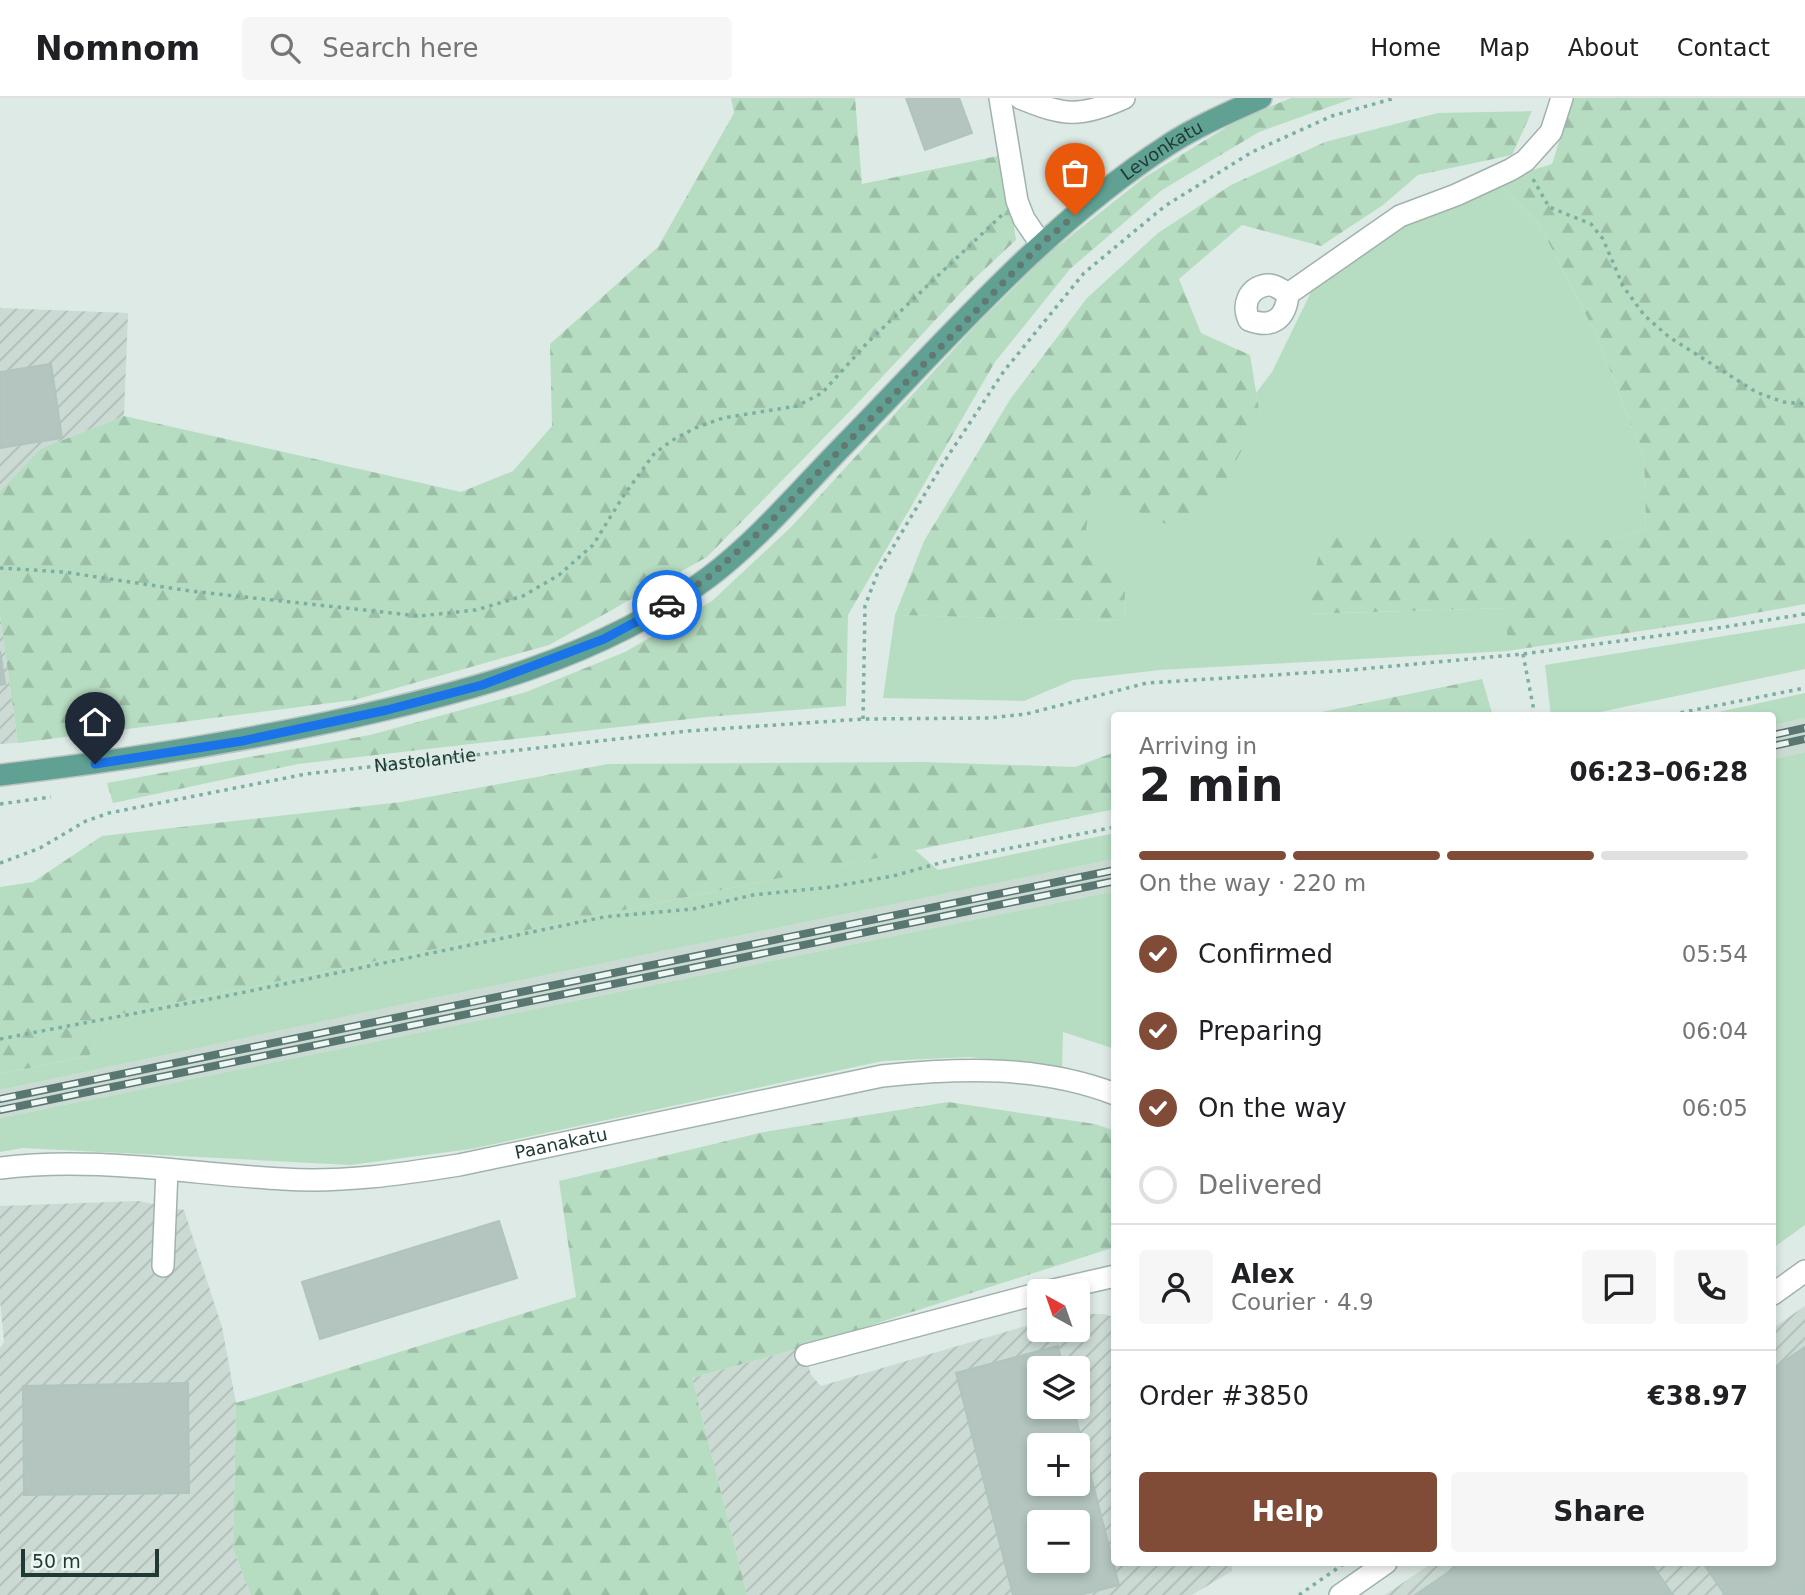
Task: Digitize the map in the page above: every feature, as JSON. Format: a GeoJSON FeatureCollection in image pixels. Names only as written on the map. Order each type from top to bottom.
{"type":"FeatureCollection","features":[{"type":"Feature","properties":{"kind":"main road","name":"Levonkatu"},"geometry":{"type":"LineString","coordinates":[[1041,244],[1109,187],[1171,143],[1261,98]]}},
{"type":"Feature","properties":{"kind":"main road"},"geometry":{"type":"LineString","coordinates":[[0,775],[118,761],[242,741],[387,710],[482,685],[604,639],[661,608],[710,576],[765,527],[1041,244]]}},
{"type":"Feature","properties":{"kind":"street"},"geometry":{"type":"LineString","coordinates":[[1000,98],[1017,201],[1024,219],[1041,244]]}},
{"type":"Feature","properties":{"kind":"street"},"geometry":{"type":"LineString","coordinates":[[1020,98],[1048,109],[1082,113],[1124,98]]}},
{"type":"Feature","properties":{"kind":"street"},"geometry":{"type":"LineString","coordinates":[[1288,294],[1400,216],[1456,195],[1525,161],[1550,132],[1562,98]]}},
{"type":"Feature","properties":{"kind":"street","name":"Paanakatu"},"geometry":{"type":"LineString","coordinates":[[0,1168],[96,1166],[284,1180],[342,1180],[459,1165],[882,1076],[940,1070],[990,1070],[1049,1076],[1111,1093]]}},
{"type":"Feature","properties":{"kind":"street"},"geometry":{"type":"LineString","coordinates":[[163,1266],[167,1170]]}},
{"type":"Feature","properties":{"kind":"street"},"geometry":{"type":"LineString","coordinates":[[1776,1292],[1805,1271]]}},
{"type":"Feature","properties":{"kind":"street"},"geometry":{"type":"LineString","coordinates":[[1090,1282],[1111,1277]]}},
{"type":"Feature","properties":{"kind":"street"},"geometry":{"type":"LineString","coordinates":[[806,1356],[1027,1296]]}},
{"type":"Feature","properties":{"kind":"street"},"geometry":{"type":"LineString","coordinates":[[1340,1595],[1382,1566]]}},
{"type":"Feature","properties":{"kind":"path"},"geometry":{"type":"LineString","coordinates":[[863,719],[865,606],[878,572],[1004,371],[1084,273],[1165,206],[1252,152],[1332,116],[1395,98]]}},
{"type":"Feature","properties":{"kind":"path"},"geometry":{"type":"LineString","coordinates":[[1525,161],[1538,190],[1549,206],[1591,224],[1603,239],[1623,286],[1644,315],[1669,337],[1756,392],[1783,402],[1805,404]]}},
{"type":"Feature","properties":{"kind":"path"},"geometry":{"type":"LineString","coordinates":[[0,568],[64,572],[190,591],[419,616],[476,610],[523,596],[568,568],[593,545],[654,454],[695,428],[723,418],[797,406],[822,393],[868,342],[1017,201]]}},
{"type":"Feature","properties":{"kind":"path","name":"Nastolantie"},"geometry":{"type":"LineString","coordinates":[[0,863],[40,848],[86,821],[109,813],[306,774],[688,730],[863,719],[989,718],[1026,714],[1147,682],[1351,670],[1523,654],[1805,614]]}},
{"type":"Feature","properties":{"kind":"path"},"geometry":{"type":"LineString","coordinates":[[1523,654],[1534,712]]}},
{"type":"Feature","properties":{"kind":"path"},"geometry":{"type":"LineString","coordinates":[[1684,712],[1805,688]]}},
{"type":"Feature","properties":{"kind":"path"},"geometry":{"type":"LineString","coordinates":[[0,804],[51,797]]}},
{"type":"Feature","properties":{"kind":"path"},"geometry":{"type":"LineString","coordinates":[[0,1038],[226,996],[604,917],[693,909],[753,895],[831,887],[892,876],[947,861],[1111,828]]}},
{"type":"Feature","properties":{"kind":"path"},"geometry":{"type":"LineString","coordinates":[[1299,1595],[1341,1566]]}},
{"type":"Feature","properties":{"kind":"shaded area"},"geometry":{"type":"Polygon","coordinates":[[[0,308],[128,313],[124,416],[40,449],[0,491],[0,308]]]}},
{"type":"Feature","properties":{"kind":"shaded area"},"geometry":{"type":"Polygon","coordinates":[[[0,616],[18,743],[0,744],[0,616]]]}},
{"type":"Feature","properties":{"kind":"shaded area"},"geometry":{"type":"Polygon","coordinates":[[[1805,718],[1805,752],[1776,758],[1776,724],[1805,718]]]}},
{"type":"Feature","properties":{"kind":"shaded area"},"geometry":{"type":"Polygon","coordinates":[[[1111,860],[1111,892],[0,1118],[0,1090],[424,1000],[1111,860]]]}},
{"type":"Feature","properties":{"kind":"shaded area"},"geometry":{"type":"Polygon","coordinates":[[[138,1201],[184,1210],[222,1327],[236,1403],[233,1549],[251,1595],[0,1595],[0,1348],[4,1342],[0,1300],[0,1206],[138,1201]]]}},
{"type":"Feature","properties":{"kind":"shaded area"},"geometry":{"type":"Polygon","coordinates":[[[1805,1306],[1805,1595],[1385,1595],[1428,1566],[1776,1566],[1776,1326],[1805,1306]]]}},
{"type":"Feature","properties":{"kind":"shaded area"},"geometry":{"type":"Polygon","coordinates":[[[1090,1314],[1111,1317],[1111,1566],[1232,1566],[1232,1571],[1192,1595],[747,1595],[692,1378],[803,1347],[811,1375],[821,1386],[1027,1326],[1027,1342],[1090,1342],[1090,1314]]]}},
{"type":"Feature","properties":{"kind":"green space"},"geometry":{"type":"Polygon","coordinates":[[[731,98],[855,98],[862,184],[1003,155],[1016,240],[971,282],[854,407],[707,557],[549,645],[354,700],[18,743],[0,616],[0,491],[40,449],[124,416],[461,492],[513,471],[552,426],[550,344],[658,247],[734,113],[731,98]]]}},
{"type":"Feature","properties":{"kind":"green space"},"geometry":{"type":"Polygon","coordinates":[[[1291,98],[1354,98],[1259,132],[1162,190],[1070,269],[995,362],[848,615],[846,706],[706,717],[298,764],[113,803],[107,783],[370,735],[526,692],[625,652],[712,601],[792,526],[977,324],[1049,253],[1145,177],[1240,119],[1291,98]]]}},
{"type":"Feature","properties":{"kind":"green space"},"geometry":{"type":"Polygon","coordinates":[[[1573,98],[1805,98],[1805,604],[1507,651],[1507,608],[1304,614],[1324,535],[1608,540],[1646,529],[1644,459],[1597,336],[1539,224],[1496,181],[1552,164],[1573,98]]]}},
{"type":"Feature","properties":{"kind":"green space"},"geometry":{"type":"Polygon","coordinates":[[[1532,111],[1512,155],[1418,175],[1383,205],[1321,246],[1242,225],[1179,279],[1201,333],[1250,355],[1260,416],[1223,485],[1191,535],[1091,491],[1086,530],[1125,592],[1124,621],[895,615],[924,541],[1011,398],[1087,298],[1158,233],[1231,185],[1325,142],[1438,113],[1532,111]]]}},
{"type":"Feature","properties":{"kind":"green space"},"geometry":{"type":"Polygon","coordinates":[[[1496,181],[1539,224],[1597,336],[1644,459],[1646,529],[1305,614],[1507,608],[1507,651],[1160,670],[1073,680],[1024,701],[883,698],[895,615],[1124,621],[1125,592],[1085,530],[1091,491],[1260,416],[1256,393],[1272,372],[1311,292],[1402,217],[1496,181]]]}},
{"type":"Feature","properties":{"kind":"green space"},"geometry":{"type":"Polygon","coordinates":[[[1805,623],[1805,669],[1600,712],[1551,712],[1545,665],[1805,623]]]}},
{"type":"Feature","properties":{"kind":"green space"},"geometry":{"type":"Polygon","coordinates":[[[1482,679],[1492,712],[1321,712],[1482,679]]]}},
{"type":"Feature","properties":{"kind":"green space"},"geometry":{"type":"Polygon","coordinates":[[[1805,693],[1805,718],[1776,724],[1776,712],[1718,712],[1805,693]]]}},
{"type":"Feature","properties":{"kind":"green space"},"geometry":{"type":"Polygon","coordinates":[[[1805,752],[1805,1225],[1776,1246],[1776,758],[1805,752]]]}},
{"type":"Feature","properties":{"kind":"green space"},"geometry":{"type":"Polygon","coordinates":[[[1111,754],[1111,810],[110,1016],[89,1056],[0,1074],[0,887],[33,882],[102,836],[401,802],[608,764],[923,762],[1075,767],[1111,754]]]}},
{"type":"Feature","properties":{"kind":"green space"},"geometry":{"type":"Polygon","coordinates":[[[1111,834],[1111,860],[424,1000],[0,1090],[0,1074],[89,1056],[110,1016],[915,850],[938,870],[1111,834]]]}},
{"type":"Feature","properties":{"kind":"green space"},"geometry":{"type":"Polygon","coordinates":[[[1111,892],[1111,1048],[1063,1032],[1062,1067],[969,1057],[883,1061],[471,1149],[350,1165],[23,1148],[0,1152],[0,1118],[1111,892]]]}},
{"type":"Feature","properties":{"kind":"green space"},"geometry":{"type":"Polygon","coordinates":[[[948,1102],[1095,1124],[1111,1130],[1111,1248],[803,1347],[692,1378],[747,1595],[251,1595],[233,1549],[236,1403],[576,1297],[559,1181],[764,1132],[948,1102]]]}},
{"type":"Feature","properties":{"kind":"building"},"geometry":{"type":"Polygon","coordinates":[[[906,98],[959,98],[972,133],[925,150],[906,98]]]}},
{"type":"Feature","properties":{"kind":"building"},"geometry":{"type":"Polygon","coordinates":[[[51,364],[62,438],[0,448],[0,372],[51,364]]]}},
{"type":"Feature","properties":{"kind":"building"},"geometry":{"type":"Polygon","coordinates":[[[0,651],[5,684],[0,685],[0,651]]]}},
{"type":"Feature","properties":{"kind":"building"},"geometry":{"type":"Polygon","coordinates":[[[499,1221],[517,1278],[320,1339],[302,1282],[499,1221]]]}},
{"type":"Feature","properties":{"kind":"building"},"geometry":{"type":"Polygon","coordinates":[[[1058,1346],[1060,1356],[1027,1356],[1027,1419],[1076,1419],[1080,1433],[1027,1433],[1027,1496],[1090,1496],[1090,1473],[1111,1554],[1111,1566],[1114,1566],[1119,1585],[1080,1595],[1013,1595],[956,1373],[1058,1346]]]}},
{"type":"Feature","properties":{"kind":"building"},"geometry":{"type":"Polygon","coordinates":[[[1805,1347],[1805,1595],[1725,1595],[1705,1566],[1776,1566],[1776,1367],[1805,1347]]]}},
{"type":"Feature","properties":{"kind":"building"},"geometry":{"type":"Polygon","coordinates":[[[188,1383],[189,1493],[24,1495],[23,1386],[188,1383]]]}},
{"type":"Feature","properties":{"kind":"building"},"geometry":{"type":"Polygon","coordinates":[[[1458,1566],[1653,1566],[1673,1595],[1415,1595],[1458,1566]]]}},
{"type":"Feature","properties":{"kind":"railway"},"geometry":{"type":"LineString","coordinates":[[1776,734],[1805,728]]}},
{"type":"Feature","properties":{"kind":"railway"},"geometry":{"type":"LineString","coordinates":[[1776,745],[1805,739]]}},
{"type":"Feature","properties":{"kind":"railway"},"geometry":{"type":"LineString","coordinates":[[0,1099],[1111,871]]}},
{"type":"Feature","properties":{"kind":"railway"},"geometry":{"type":"LineString","coordinates":[[0,1110],[1111,882]]}},
{"type":"Feature","properties":{"kind":"way so far"},"geometry":{"type":"LineString","coordinates":[[667,605],[710,576],[765,527],[1041,244],[1075,215]]}},
{"type":"Feature","properties":{"kind":"route"},"geometry":{"type":"LineString","coordinates":[[95,764],[242,741],[387,710],[482,685],[604,639],[667,605]]}}]}
